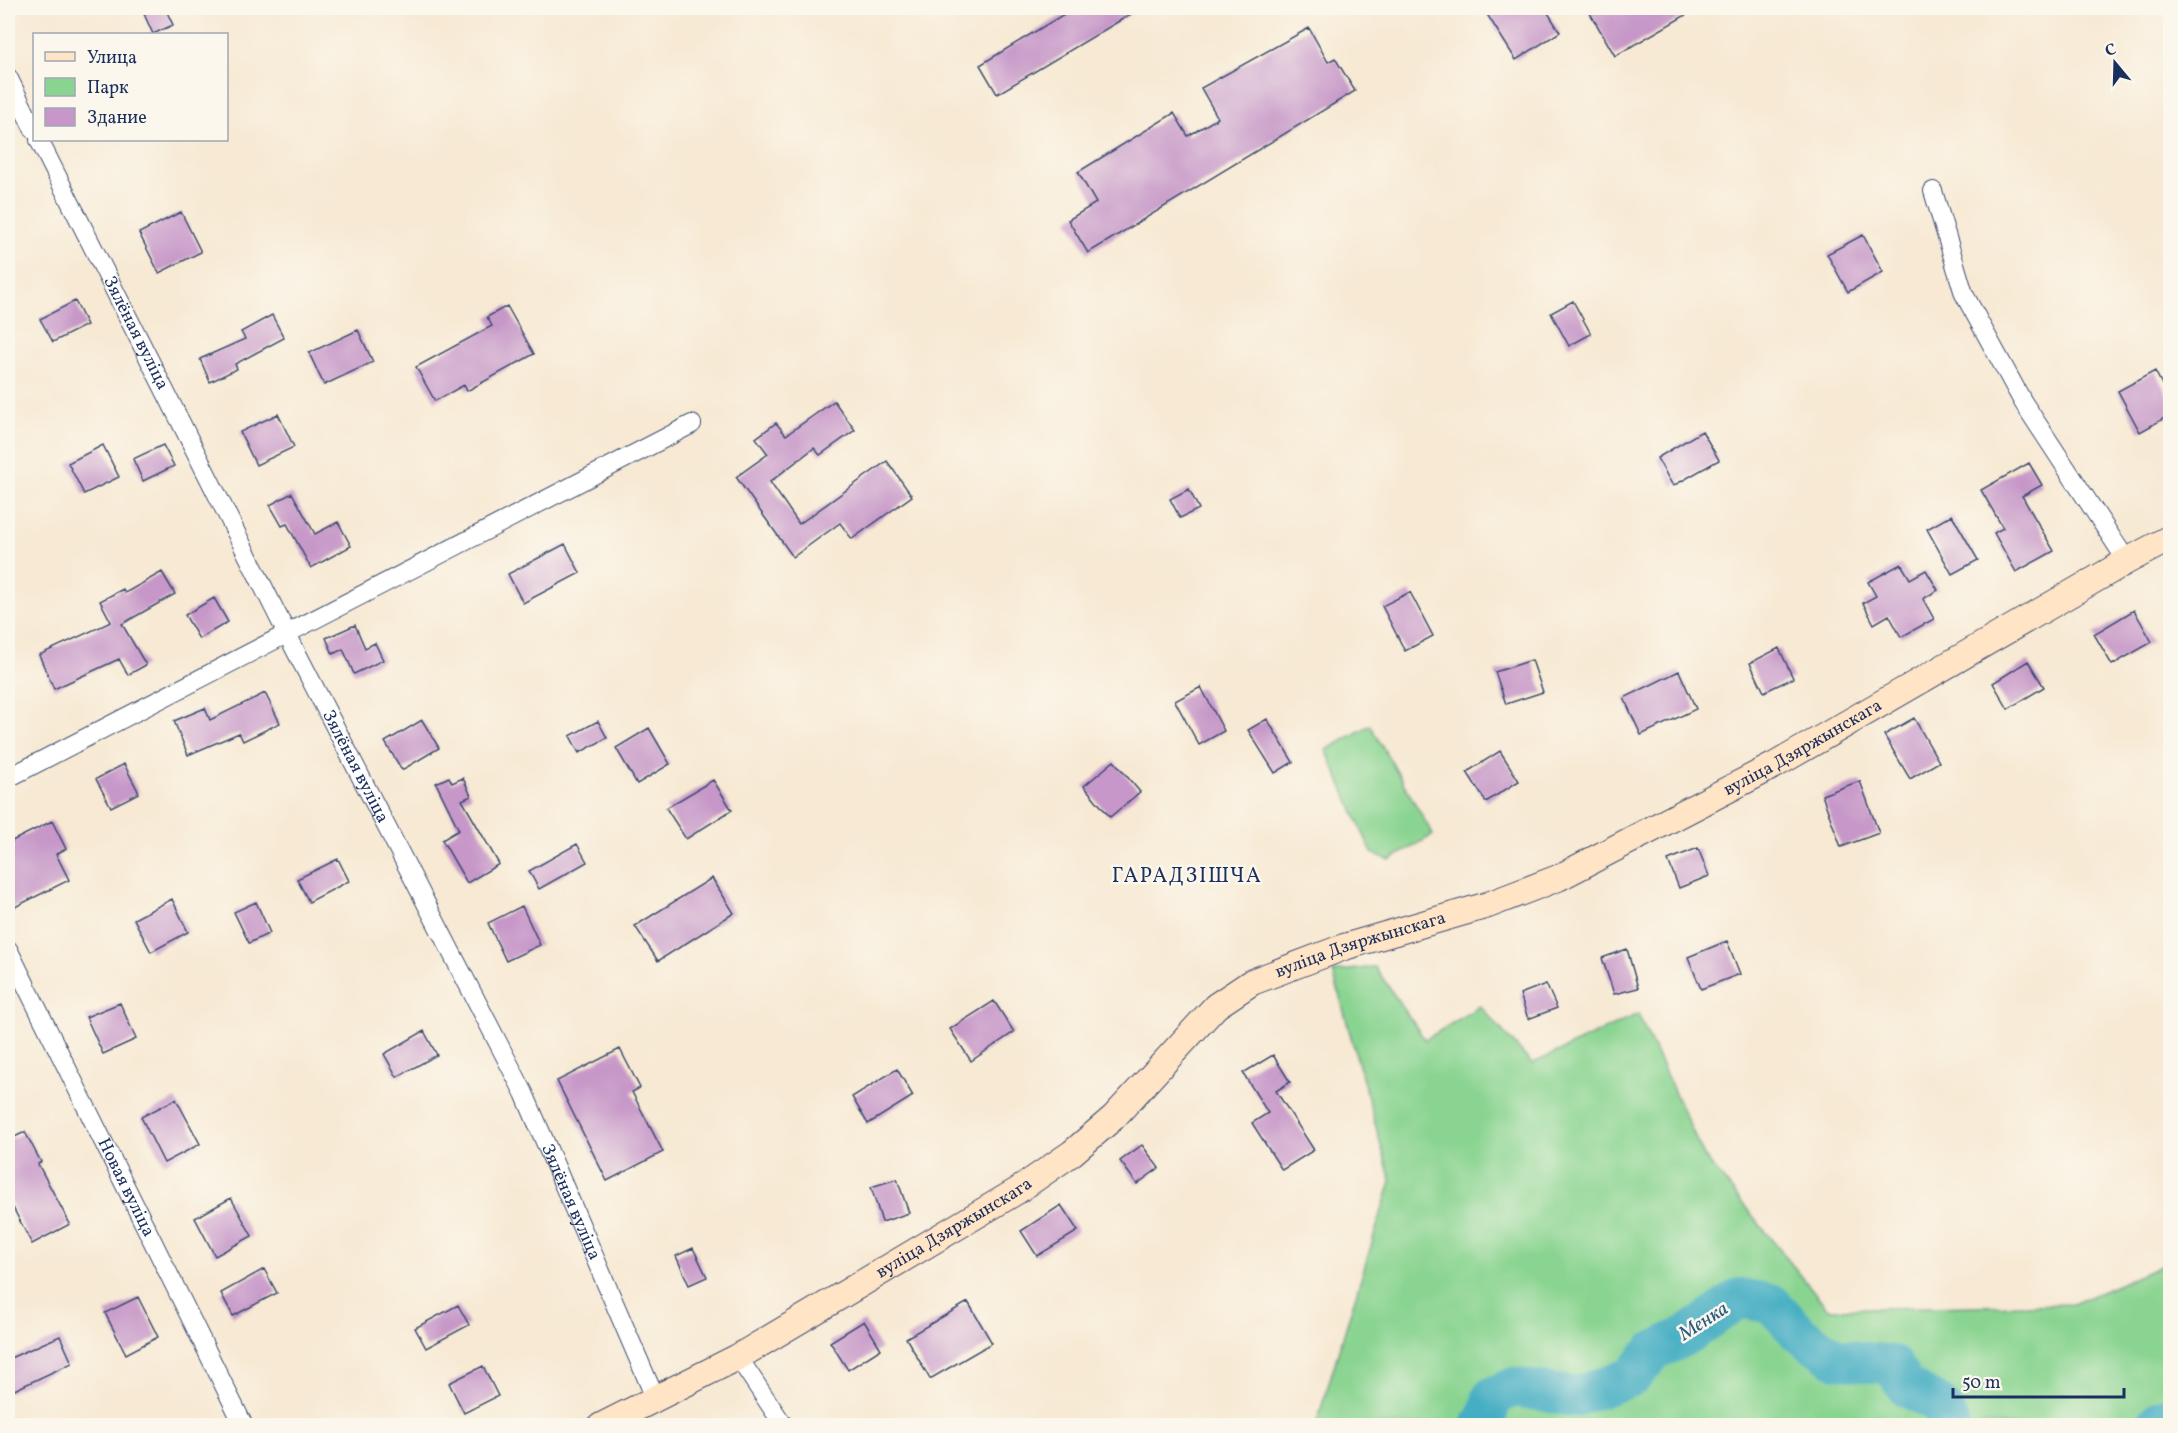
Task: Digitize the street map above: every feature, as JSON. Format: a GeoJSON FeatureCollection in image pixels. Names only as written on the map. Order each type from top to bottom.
{"type":"FeatureCollection","features":[{"type":"Feature","properties":{"kind":"street"},"geometry":{"type":"LineString","coordinates":[[8,77],[33,128]]}},
{"type":"Feature","properties":{"kind":"street","name":"Зялёная вуліца"},"geometry":{"type":"LineString","coordinates":[[40,141],[287,634],[524,1093],[656,1400]]}},
{"type":"Feature","properties":{"kind":"street"},"geometry":{"type":"LineString","coordinates":[[1933,191],[1964,294],[2023,402],[2127,561]]}},
{"type":"Feature","properties":{"kind":"street"},"geometry":{"type":"LineString","coordinates":[[8,778],[692,424]]}},
{"type":"Feature","properties":{"kind":"street","name":"вуліца Дзяржынскага"},"geometry":{"type":"LineString","coordinates":[[601,1425],[656,1400],[738,1357],[1007,1197],[1072,1153],[1114,1117],[1216,1006],[1252,982],[1344,947],[1488,905],[1557,878],[1774,765],[2170,538]]}},
{"type":"Feature","properties":{"kind":"street","name":"Новая вуліца"},"geometry":{"type":"LineString","coordinates":[[8,949],[244,1425]]}},
{"type":"Feature","properties":{"kind":"street"},"geometry":{"type":"LineString","coordinates":[[738,1357],[784,1425]]}},
{"type":"Feature","properties":{"kind":"green space"},"geometry":{"type":"Polygon","coordinates":[[[1370,725],[1433,835],[1390,860],[1372,853],[1326,750],[1370,725]]]}},
{"type":"Feature","properties":{"kind":"green space"},"geometry":{"type":"Polygon","coordinates":[[[1375,967],[1425,1040],[1480,1006],[1532,1064],[1638,1014],[1704,1156],[1828,1309],[2073,1304],[2170,1262],[2170,1425],[1316,1425],[1391,1181],[1333,972],[1375,967]]]}},
{"type":"Feature","properties":{"kind":"building"},"geometry":{"type":"Polygon","coordinates":[[[165,8],[173,25],[153,33],[144,14],[165,8]]]}},
{"type":"Feature","properties":{"kind":"building"},"geometry":{"type":"Polygon","coordinates":[[[1074,8],[1141,8],[997,94],[980,65],[1074,8]]]}},
{"type":"Feature","properties":{"kind":"building"},"geometry":{"type":"Polygon","coordinates":[[[1483,8],[1545,8],[1560,32],[1516,60],[1483,8]]]}},
{"type":"Feature","properties":{"kind":"building"},"geometry":{"type":"Polygon","coordinates":[[[1587,8],[1698,8],[1615,56],[1587,8]]]}},
{"type":"Feature","properties":{"kind":"building"},"geometry":{"type":"Polygon","coordinates":[[[1309,28],[1328,62],[1335,58],[1355,91],[1088,253],[1068,220],[1096,203],[1078,172],[1174,113],[1188,136],[1218,118],[1201,88],[1309,28]]]}},
{"type":"Feature","properties":{"kind":"building"},"geometry":{"type":"Polygon","coordinates":[[[181,212],[201,252],[159,273],[139,233],[181,212]]]}},
{"type":"Feature","properties":{"kind":"building"},"geometry":{"type":"Polygon","coordinates":[[[1863,235],[1883,272],[1848,292],[1827,254],[1863,235]]]}},
{"type":"Feature","properties":{"kind":"building"},"geometry":{"type":"Polygon","coordinates":[[[75,301],[87,325],[53,342],[40,319],[75,301]]]}},
{"type":"Feature","properties":{"kind":"building"},"geometry":{"type":"Polygon","coordinates":[[[1573,301],[1591,334],[1569,346],[1551,313],[1573,301]]]}},
{"type":"Feature","properties":{"kind":"building"},"geometry":{"type":"Polygon","coordinates":[[[507,306],[534,354],[467,391],[464,385],[435,401],[416,367],[492,326],[487,317],[507,306]]]}},
{"type":"Feature","properties":{"kind":"building"},"geometry":{"type":"Polygon","coordinates":[[[272,315],[284,338],[235,364],[237,369],[210,382],[200,359],[245,339],[241,332],[272,315]]]}},
{"type":"Feature","properties":{"kind":"building"},"geometry":{"type":"Polygon","coordinates":[[[358,330],[373,362],[324,385],[309,353],[358,330]]]}},
{"type":"Feature","properties":{"kind":"building"},"geometry":{"type":"Polygon","coordinates":[[[2155,371],[2170,400],[2170,415],[2140,432],[2118,391],[2155,371]]]}},
{"type":"Feature","properties":{"kind":"building"},"geometry":{"type":"Polygon","coordinates":[[[834,401],[855,430],[820,455],[814,448],[770,482],[799,524],[887,461],[912,496],[852,539],[840,523],[793,557],[736,477],[768,454],[756,438],[776,423],[786,435],[834,401]]]}},
{"type":"Feature","properties":{"kind":"building"},"geometry":{"type":"Polygon","coordinates":[[[278,414],[294,447],[256,465],[240,432],[278,414]]]}},
{"type":"Feature","properties":{"kind":"building"},"geometry":{"type":"Polygon","coordinates":[[[1702,431],[1719,460],[1673,486],[1657,458],[1702,431]]]}},
{"type":"Feature","properties":{"kind":"building"},"geometry":{"type":"Polygon","coordinates":[[[103,445],[119,477],[84,494],[68,463],[103,445]]]}},
{"type":"Feature","properties":{"kind":"building"},"geometry":{"type":"Polygon","coordinates":[[[163,445],[174,466],[143,481],[133,459],[163,445]]]}},
{"type":"Feature","properties":{"kind":"building"},"geometry":{"type":"Polygon","coordinates":[[[2029,463],[2042,485],[2022,496],[2054,551],[2016,572],[1994,533],[2003,528],[1981,490],[2029,463]]]}},
{"type":"Feature","properties":{"kind":"building"},"geometry":{"type":"Polygon","coordinates":[[[1189,489],[1199,509],[1180,518],[1170,499],[1189,489]]]}},
{"type":"Feature","properties":{"kind":"building"},"geometry":{"type":"Polygon","coordinates":[[[292,493],[315,534],[338,522],[351,546],[311,568],[287,524],[282,526],[270,505],[292,493]]]}},
{"type":"Feature","properties":{"kind":"building"},"geometry":{"type":"Polygon","coordinates":[[[1952,515],[1978,560],[1952,574],[1927,529],[1952,515]]]}},
{"type":"Feature","properties":{"kind":"building"},"geometry":{"type":"Polygon","coordinates":[[[565,544],[580,573],[523,603],[508,574],[565,544]]]}},
{"type":"Feature","properties":{"kind":"building"},"geometry":{"type":"Polygon","coordinates":[[[1901,564],[1910,579],[1926,570],[1938,590],[1923,599],[1934,619],[1901,637],[1889,615],[1874,624],[1863,603],[1876,596],[1868,582],[1901,564]]]}},
{"type":"Feature","properties":{"kind":"building"},"geometry":{"type":"Polygon","coordinates":[[[162,572],[175,594],[122,624],[146,665],[128,675],[119,659],[54,689],[39,655],[111,622],[100,601],[123,589],[125,593],[162,572]]]}},
{"type":"Feature","properties":{"kind":"building"},"geometry":{"type":"Polygon","coordinates":[[[1410,592],[1433,636],[1405,651],[1382,606],[1410,592]]]}},
{"type":"Feature","properties":{"kind":"building"},"geometry":{"type":"Polygon","coordinates":[[[214,598],[228,622],[199,639],[185,615],[214,598]]]}},
{"type":"Feature","properties":{"kind":"building"},"geometry":{"type":"Polygon","coordinates":[[[2134,610],[2152,642],[2112,665],[2094,634],[2134,610]]]}},
{"type":"Feature","properties":{"kind":"building"},"geometry":{"type":"Polygon","coordinates":[[[355,625],[365,648],[375,643],[383,660],[354,674],[343,649],[333,654],[326,638],[355,625]]]}},
{"type":"Feature","properties":{"kind":"building"},"geometry":{"type":"Polygon","coordinates":[[[1779,648],[1793,678],[1764,692],[1750,663],[1779,648]]]}},
{"type":"Feature","properties":{"kind":"building"},"geometry":{"type":"Polygon","coordinates":[[[1532,660],[1543,692],[1506,704],[1495,672],[1532,660]]]}},
{"type":"Feature","properties":{"kind":"building"},"geometry":{"type":"Polygon","coordinates":[[[2028,661],[2044,687],[2008,709],[1993,683],[2028,661]]]}},
{"type":"Feature","properties":{"kind":"building"},"geometry":{"type":"Polygon","coordinates":[[[1679,671],[1696,709],[1641,735],[1624,698],[1679,671]]]}},
{"type":"Feature","properties":{"kind":"building"},"geometry":{"type":"Polygon","coordinates":[[[1201,687],[1224,731],[1199,745],[1175,701],[1201,687]]]}},
{"type":"Feature","properties":{"kind":"building"},"geometry":{"type":"Polygon","coordinates":[[[265,693],[280,723],[243,741],[239,733],[188,755],[174,721],[205,708],[210,720],[265,693]]]}},
{"type":"Feature","properties":{"kind":"building"},"geometry":{"type":"Polygon","coordinates":[[[1914,718],[1939,762],[1910,779],[1884,735],[1914,718]]]}},
{"type":"Feature","properties":{"kind":"building"},"geometry":{"type":"Polygon","coordinates":[[[1267,719],[1293,762],[1275,773],[1248,730],[1267,719]]]}},
{"type":"Feature","properties":{"kind":"building"},"geometry":{"type":"Polygon","coordinates":[[[422,720],[439,748],[402,770],[385,742],[422,720]]]}},
{"type":"Feature","properties":{"kind":"building"},"geometry":{"type":"Polygon","coordinates":[[[598,721],[607,738],[579,753],[570,736],[598,721]]]}},
{"type":"Feature","properties":{"kind":"building"},"geometry":{"type":"Polygon","coordinates":[[[649,728],[670,764],[637,784],[616,748],[649,728]]]}},
{"type":"Feature","properties":{"kind":"building"},"geometry":{"type":"Polygon","coordinates":[[[1500,751],[1519,781],[1486,802],[1467,772],[1500,751]]]}},
{"type":"Feature","properties":{"kind":"building"},"geometry":{"type":"Polygon","coordinates":[[[1114,761],[1140,792],[1110,817],[1084,786],[1114,761]]]}},
{"type":"Feature","properties":{"kind":"building"},"geometry":{"type":"Polygon","coordinates":[[[124,764],[139,793],[111,807],[96,779],[124,764]]]}},
{"type":"Feature","properties":{"kind":"building"},"geometry":{"type":"Polygon","coordinates":[[[449,777],[452,783],[463,778],[471,796],[462,800],[499,864],[467,883],[442,840],[459,830],[436,783],[449,777]]]}},
{"type":"Feature","properties":{"kind":"building"},"geometry":{"type":"Polygon","coordinates":[[[713,780],[732,810],[686,839],[666,808],[713,780]]]}},
{"type":"Feature","properties":{"kind":"building"},"geometry":{"type":"Polygon","coordinates":[[[1860,781],[1879,833],[1841,847],[1822,795],[1860,781]]]}},
{"type":"Feature","properties":{"kind":"building"},"geometry":{"type":"Polygon","coordinates":[[[52,821],[66,849],[56,854],[69,880],[13,908],[8,896],[8,843],[52,821]]]}},
{"type":"Feature","properties":{"kind":"building"},"geometry":{"type":"Polygon","coordinates":[[[577,844],[587,862],[539,889],[529,871],[577,844]]]}},
{"type":"Feature","properties":{"kind":"building"},"geometry":{"type":"Polygon","coordinates":[[[1698,848],[1709,876],[1679,888],[1668,860],[1698,848]]]}},
{"type":"Feature","properties":{"kind":"building"},"geometry":{"type":"Polygon","coordinates":[[[338,859],[349,881],[309,902],[297,879],[338,859]]]}},
{"type":"Feature","properties":{"kind":"building"},"geometry":{"type":"Polygon","coordinates":[[[712,878],[734,913],[658,961],[635,926],[712,878]]]}},
{"type":"Feature","properties":{"kind":"building"},"geometry":{"type":"Polygon","coordinates":[[[172,899],[188,932],[151,952],[134,919],[172,899]]]}},
{"type":"Feature","properties":{"kind":"building"},"geometry":{"type":"Polygon","coordinates":[[[256,902],[270,933],[249,943],[234,912],[256,902]]]}},
{"type":"Feature","properties":{"kind":"building"},"geometry":{"type":"Polygon","coordinates":[[[522,906],[540,945],[506,961],[488,923],[522,906]]]}},
{"type":"Feature","properties":{"kind":"building"},"geometry":{"type":"Polygon","coordinates":[[[1727,941],[1740,974],[1701,989],[1688,957],[1727,941]]]}},
{"type":"Feature","properties":{"kind":"building"},"geometry":{"type":"Polygon","coordinates":[[[1627,949],[1638,988],[1614,994],[1602,958],[1627,949]]]}},
{"type":"Feature","properties":{"kind":"building"},"geometry":{"type":"Polygon","coordinates":[[[1546,984],[1557,1008],[1528,1019],[1520,994],[1546,984]]]}},
{"type":"Feature","properties":{"kind":"building"},"geometry":{"type":"Polygon","coordinates":[[[994,1001],[1014,1032],[971,1061],[950,1029],[994,1001]]]}},
{"type":"Feature","properties":{"kind":"building"},"geometry":{"type":"Polygon","coordinates":[[[120,1003],[136,1039],[103,1054],[86,1017],[120,1003]]]}},
{"type":"Feature","properties":{"kind":"building"},"geometry":{"type":"Polygon","coordinates":[[[424,1031],[437,1055],[397,1077],[384,1054],[424,1031]]]}},
{"type":"Feature","properties":{"kind":"building"},"geometry":{"type":"Polygon","coordinates":[[[620,1049],[640,1088],[632,1092],[663,1152],[607,1181],[557,1081],[620,1049]]]}},
{"type":"Feature","properties":{"kind":"building"},"geometry":{"type":"Polygon","coordinates":[[[1273,1055],[1290,1082],[1276,1091],[1314,1150],[1282,1170],[1252,1123],[1268,1113],[1243,1073],[1273,1055]]]}},
{"type":"Feature","properties":{"kind":"building"},"geometry":{"type":"Polygon","coordinates":[[[897,1069],[913,1096],[868,1124],[852,1097],[897,1069]]]}},
{"type":"Feature","properties":{"kind":"building"},"geometry":{"type":"Polygon","coordinates":[[[176,1099],[200,1144],[164,1163],[141,1117],[176,1099]]]}},
{"type":"Feature","properties":{"kind":"building"},"geometry":{"type":"Polygon","coordinates":[[[25,1132],[41,1162],[38,1164],[70,1224],[32,1244],[8,1198],[8,1140],[25,1132]]]}},
{"type":"Feature","properties":{"kind":"building"},"geometry":{"type":"Polygon","coordinates":[[[1142,1145],[1159,1168],[1137,1184],[1120,1161],[1142,1145]]]}},
{"type":"Feature","properties":{"kind":"building"},"geometry":{"type":"Polygon","coordinates":[[[897,1179],[909,1213],[882,1222],[871,1187],[897,1179]]]}},
{"type":"Feature","properties":{"kind":"building"},"geometry":{"type":"Polygon","coordinates":[[[231,1198],[252,1236],[215,1256],[195,1218],[231,1198]]]}},
{"type":"Feature","properties":{"kind":"building"},"geometry":{"type":"Polygon","coordinates":[[[1061,1205],[1078,1231],[1037,1256],[1021,1231],[1061,1205]]]}},
{"type":"Feature","properties":{"kind":"building"},"geometry":{"type":"Polygon","coordinates":[[[693,1248],[707,1277],[689,1285],[676,1256],[693,1248]]]}},
{"type":"Feature","properties":{"kind":"building"},"geometry":{"type":"Polygon","coordinates":[[[264,1269],[277,1293],[233,1316],[221,1293],[264,1269]]]}},
{"type":"Feature","properties":{"kind":"building"},"geometry":{"type":"Polygon","coordinates":[[[138,1297],[158,1337],[126,1354],[105,1313],[138,1297]]]}},
{"type":"Feature","properties":{"kind":"building"},"geometry":{"type":"Polygon","coordinates":[[[968,1302],[992,1343],[930,1379],[906,1338],[968,1302]]]}},
{"type":"Feature","properties":{"kind":"building"},"geometry":{"type":"Polygon","coordinates":[[[458,1305],[469,1325],[426,1348],[415,1328],[458,1305]]]}},
{"type":"Feature","properties":{"kind":"building"},"geometry":{"type":"Polygon","coordinates":[[[864,1321],[881,1349],[848,1370],[830,1342],[864,1321]]]}},
{"type":"Feature","properties":{"kind":"building"},"geometry":{"type":"Polygon","coordinates":[[[60,1336],[72,1363],[8,1393],[8,1359],[60,1336]]]}},
{"type":"Feature","properties":{"kind":"building"},"geometry":{"type":"Polygon","coordinates":[[[483,1366],[498,1396],[464,1413],[449,1383],[483,1366]]]}},
{"type":"Feature","properties":{"kind":"waterway","name":"Менка"},"geometry":{"type":"LineString","coordinates":[[1480,1426],[1486,1421],[1492,1397],[1514,1387],[1575,1397],[1632,1377],[1653,1352],[1689,1334],[1740,1298],[1772,1304],[1800,1334],[1837,1359],[1892,1365],[1906,1387],[1939,1404],[1951,1426]]}},
{"type":"Feature","properties":{"kind":"waterway","name":"Менка"},"geometry":{"type":"LineString","coordinates":[[2154,1426],[2163,1418],[2170,1417]]}},
{"type":"Feature","properties":{"kind":"district","name":"ГАРАДЗІШЧА"},"geometry":{"type":"Point","coordinates":[1187,876]}}]}
